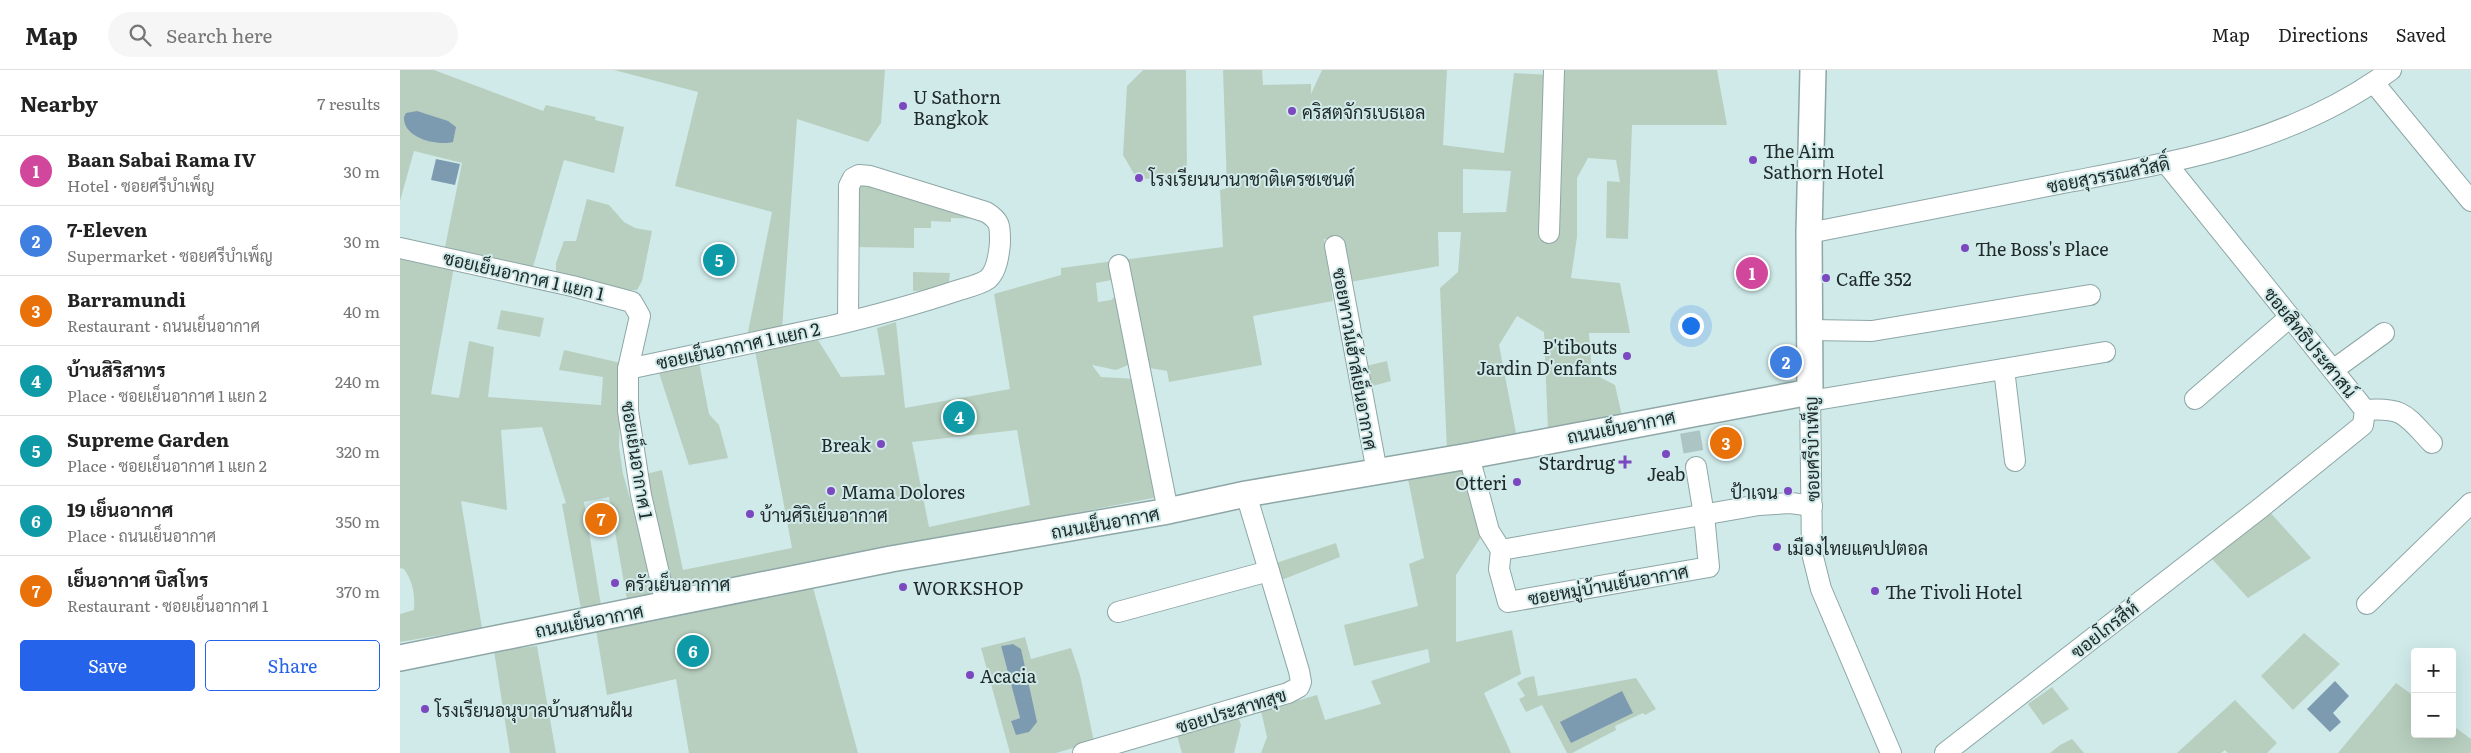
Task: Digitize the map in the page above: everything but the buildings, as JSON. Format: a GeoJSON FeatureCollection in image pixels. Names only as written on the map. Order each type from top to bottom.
{"type":"FeatureCollection","features":[{"type":"Feature","properties":{"kind":"street"},"geometry":{"type":"LineString","coordinates":[[1549,233],[1554,70]]}},
{"type":"Feature","properties":{"kind":"street","name":"ซอยศรีบำเพ็ญ"},"geometry":{"type":"LineString","coordinates":[[1813,70],[1809,232],[1812,553],[1819,584],[1890,753]]}},
{"type":"Feature","properties":{"kind":"street","name":"ซอยสุวรรณสวัสดิ์"},"geometry":{"type":"LineString","coordinates":[[1809,232],[2166,163],[2277,133],[2342,103],[2391,70]]}},
{"type":"Feature","properties":{"kind":"street"},"geometry":{"type":"LineString","coordinates":[[2374,83],[2471,201]]}},
{"type":"Feature","properties":{"kind":"street","name":"ซอยสิทธิประศาสน์"},"geometry":{"type":"LineString","coordinates":[[2166,163],[2365,410],[2363,425],[2263,506]]}},
{"type":"Feature","properties":{"kind":"street","name":"ซอยเย็นอากาศ 1 แยก 2"},"geometry":{"type":"LineString","coordinates":[[628,369],[848,322],[905,308],[987,280],[993,272],[1000,251],[1000,225],[995,217],[986,212],[870,176],[859,175],[852,178],[849,186],[848,322]]}},
{"type":"Feature","properties":{"kind":"street","name":"ซอยทาวน์เฮ้าส์เย็นอากาศ"},"geometry":{"type":"LineString","coordinates":[[1335,246],[1377,472]]}},
{"type":"Feature","properties":{"kind":"street","name":"ซอยเย็นอากาศ 1 แยก 1"},"geometry":{"type":"LineString","coordinates":[[400,248],[619,297],[632,302],[640,316]]}},
{"type":"Feature","properties":{"kind":"street"},"geometry":{"type":"LineString","coordinates":[[1119,265],[1168,511]]}},
{"type":"Feature","properties":{"kind":"street"},"geometry":{"type":"LineString","coordinates":[[1810,330],[1872,331],[2090,295]]}},
{"type":"Feature","properties":{"kind":"street","name":"ซอยเย็นอากาศ 1"},"geometry":{"type":"LineString","coordinates":[[640,316],[628,369],[628,411],[641,495],[666,604]]}},
{"type":"Feature","properties":{"kind":"street"},"geometry":{"type":"LineString","coordinates":[[2194,399],[2290,317]]}},
{"type":"Feature","properties":{"kind":"street"},"geometry":{"type":"LineString","coordinates":[[2333,370],[2384,333]]}},
{"type":"Feature","properties":{"kind":"street"},"geometry":{"type":"LineString","coordinates":[[1810,396],[2004,369],[2105,352]]}},
{"type":"Feature","properties":{"kind":"street"},"geometry":{"type":"LineString","coordinates":[[2004,369],[2015,461]]}},
{"type":"Feature","properties":{"kind":"street","name":"ถนนเย็นอากาศ"},"geometry":{"type":"LineString","coordinates":[[400,658],[891,559],[1168,511],[1246,494],[1469,456],[1689,423],[1810,396]]}},
{"type":"Feature","properties":{"kind":"street"},"geometry":{"type":"LineString","coordinates":[[2365,410],[2387,408],[2404,413],[2432,443]]}},
{"type":"Feature","properties":{"kind":"street"},"geometry":{"type":"LineString","coordinates":[[1469,456],[1489,531],[1501,550],[1759,505],[1791,503],[1812,506]]}},
{"type":"Feature","properties":{"kind":"street","name":"ซอยหมู่บ้านเย็นอากาศ"},"geometry":{"type":"LineString","coordinates":[[1501,550],[1499,569],[1508,602],[1709,567],[1704,515],[1696,467]]}},
{"type":"Feature","properties":{"kind":"street","name":"ซอยประสาทสุข"},"geometry":{"type":"LineString","coordinates":[[1083,753],[1288,693],[1299,687],[1301,682],[1299,671],[1246,494]]}},
{"type":"Feature","properties":{"kind":"street"},"geometry":{"type":"LineString","coordinates":[[2367,604],[2471,503]]}},
{"type":"Feature","properties":{"kind":"street","name":"ฃอยโกรสีห์"},"geometry":{"type":"LineString","coordinates":[[1945,753],[2263,506]]}},
{"type":"Feature","properties":{"kind":"street"},"geometry":{"type":"LineString","coordinates":[[1118,612],[1269,571]]}},
{"type":"Feature","properties":{"kind":"green space"},"geometry":{"type":"Polygon","coordinates":[[[400,70],[434,70],[543,111],[546,105],[596,117],[595,120],[624,127],[614,173],[564,160],[533,267],[445,247],[462,163],[414,151],[400,201],[400,70]]]}},
{"type":"Feature","properties":{"kind":"green space"},"geometry":{"type":"Polygon","coordinates":[[[614,70],[885,70],[881,123],[868,142],[797,119],[782,329],[747,337],[772,212],[675,186],[698,92],[614,70]]]}},
{"type":"Feature","properties":{"kind":"green space"},"geometry":{"type":"Polygon","coordinates":[[[1143,70],[1186,70],[1187,173],[1175,178],[1137,179],[1123,155],[1127,86],[1143,70]]]}},
{"type":"Feature","properties":{"kind":"green space"},"geometry":{"type":"Polygon","coordinates":[[[1223,70],[1262,70],[1263,85],[1311,84],[1311,94],[1322,70],[1447,70],[1443,145],[1504,153],[1514,73],[1549,75],[1562,70],[1717,70],[1727,125],[1632,125],[1628,239],[1606,238],[1607,181],[1620,182],[1616,160],[1588,158],[1577,178],[1577,237],[1571,278],[1620,283],[1630,333],[1589,333],[1592,373],[1615,385],[1622,416],[1548,431],[1544,332],[1517,316],[1499,345],[1517,438],[1447,452],[1440,288],[1458,272],[1461,232],[1438,232],[1439,266],[1350,282],[1343,238],[1324,239],[1333,301],[1253,316],[1262,365],[1169,382],[1167,371],[1144,367],[1122,260],[1223,247],[1220,190],[1227,188],[1223,70]],[[1463,169],[1463,213],[1506,212],[1511,171],[1463,169]]]}},
{"type":"Feature","properties":{"kind":"green space"},"geometry":{"type":"Polygon","coordinates":[[[860,183],[985,219],[951,218],[951,222],[931,221],[931,228],[914,228],[914,248],[857,247],[857,187],[860,183]]]}},
{"type":"Feature","properties":{"kind":"green space"},"geometry":{"type":"Polygon","coordinates":[[[587,199],[609,205],[624,222],[635,228],[652,231],[642,281],[637,290],[629,290],[556,273],[556,263],[564,241],[576,241],[587,199]]]}},
{"type":"Feature","properties":{"kind":"green space"},"geometry":{"type":"Polygon","coordinates":[[[400,258],[454,267],[431,394],[459,398],[469,341],[494,347],[488,397],[601,405],[603,377],[559,370],[564,350],[621,363],[617,380],[620,406],[619,447],[623,474],[657,593],[627,600],[609,497],[584,502],[601,605],[581,609],[562,504],[566,503],[542,427],[501,430],[507,510],[461,501],[482,628],[400,642],[400,614],[414,610],[414,593],[410,579],[404,569],[400,568],[400,258]]]}},
{"type":"Feature","properties":{"kind":"green space"},"geometry":{"type":"Polygon","coordinates":[[[1114,261],[1117,279],[1096,283],[1098,302],[1111,300],[1120,292],[1133,363],[1116,370],[1092,365],[1101,377],[1136,379],[1158,497],[1033,521],[1033,526],[670,592],[646,474],[662,470],[683,570],[792,548],[755,351],[818,340],[841,377],[885,375],[877,328],[896,322],[905,408],[1010,389],[994,294],[1061,275],[1061,268],[1114,261]],[[1017,430],[912,442],[929,527],[1030,505],[1017,430]]]}},
{"type":"Feature","properties":{"kind":"green space"},"geometry":{"type":"Polygon","coordinates":[[[913,272],[950,273],[949,282],[937,290],[913,291],[913,272]]]}},
{"type":"Feature","properties":{"kind":"green space"},"geometry":{"type":"Polygon","coordinates":[[[501,310],[544,318],[540,337],[497,329],[501,310]]]}},
{"type":"Feature","properties":{"kind":"green space"},"geometry":{"type":"Polygon","coordinates":[[[1387,361],[1391,381],[1369,387],[1366,366],[1387,361]]]}},
{"type":"Feature","properties":{"kind":"green space"},"geometry":{"type":"Polygon","coordinates":[[[699,362],[709,414],[719,425],[728,458],[689,465],[658,370],[699,362]]]}},
{"type":"Feature","properties":{"kind":"green space"},"geometry":{"type":"Polygon","coordinates":[[[1464,470],[1483,534],[1456,575],[1456,642],[1512,630],[1521,674],[1484,693],[1511,753],[1261,753],[1267,737],[1261,711],[1317,695],[1325,720],[1381,704],[1371,681],[1430,662],[1428,649],[1354,666],[1344,625],[1418,606],[1409,564],[1424,558],[1408,479],[1464,470]]]}},
{"type":"Feature","properties":{"kind":"green space"},"geometry":{"type":"Polygon","coordinates":[[[2269,511],[2311,558],[2248,598],[2212,559],[2269,511]]]}},
{"type":"Feature","properties":{"kind":"green space"},"geometry":{"type":"Polygon","coordinates":[[[1336,543],[1340,557],[1279,581],[1273,564],[1336,543]]]}},
{"type":"Feature","properties":{"kind":"green space"},"geometry":{"type":"Polygon","coordinates":[[[811,580],[858,753],[689,753],[676,679],[607,695],[596,630],[811,580]]]}},
{"type":"Feature","properties":{"kind":"green space"},"geometry":{"type":"Polygon","coordinates":[[[2304,633],[2340,664],[2293,710],[2261,676],[2304,633]]]}},
{"type":"Feature","properties":{"kind":"green space"},"geometry":{"type":"Polygon","coordinates":[[[1025,637],[1031,659],[1071,648],[1080,675],[1094,742],[1056,753],[1010,753],[981,648],[1025,637]],[[1013,644],[1001,646],[1020,718],[1011,721],[1029,732],[1013,644]]]}},
{"type":"Feature","properties":{"kind":"green space"},"geometry":{"type":"Polygon","coordinates":[[[537,646],[556,753],[510,753],[494,651],[537,646]]]}},
{"type":"Feature","properties":{"kind":"green space"},"geometry":{"type":"Polygon","coordinates":[[[1534,676],[1538,696],[1636,678],[1656,709],[1615,726],[1616,730],[1572,753],[1567,753],[1542,705],[1526,712],[1519,699],[1525,696],[1517,683],[1525,678],[1534,676]]]}},
{"type":"Feature","properties":{"kind":"green space"},"geometry":{"type":"Polygon","coordinates":[[[2396,683],[2411,694],[2411,738],[2456,738],[2456,728],[2471,739],[2471,753],[2338,753],[2396,683]]]}},
{"type":"Feature","properties":{"kind":"green space"},"geometry":{"type":"Polygon","coordinates":[[[2052,687],[2069,709],[2043,725],[2028,704],[2052,687]]]}},
{"type":"Feature","properties":{"kind":"green space"},"geometry":{"type":"Polygon","coordinates":[[[2235,700],[2277,743],[2267,753],[2228,753],[2225,750],[2221,753],[2177,753],[2235,700]]]}},
{"type":"Feature","properties":{"kind":"green space"},"geometry":{"type":"Polygon","coordinates":[[[1238,717],[1241,725],[1234,753],[1182,753],[1177,736],[1238,717]]]}},
{"type":"Feature","properties":{"kind":"green space"},"geometry":{"type":"Polygon","coordinates":[[[2072,739],[2084,753],[2050,753],[2060,745],[2072,739]]]}},
{"type":"Feature","properties":{"kind":"water"},"geometry":{"type":"Polygon","coordinates":[[[417,111],[448,121],[456,127],[453,142],[438,143],[422,139],[409,130],[405,124],[404,117],[406,113],[417,111]]]}},
{"type":"Feature","properties":{"kind":"water"},"geometry":{"type":"Polygon","coordinates":[[[436,159],[460,164],[455,185],[431,180],[436,159]]]}},
{"type":"Feature","properties":{"kind":"water"},"geometry":{"type":"Polygon","coordinates":[[[1013,644],[1021,649],[1037,722],[1029,732],[1016,735],[1011,721],[1020,718],[1001,646],[1013,644]]]}},
{"type":"Feature","properties":{"kind":"water"},"geometry":{"type":"Polygon","coordinates":[[[2335,681],[2349,696],[2333,713],[2341,722],[2330,732],[2307,709],[2335,681]]]}},
{"type":"Feature","properties":{"kind":"water"},"geometry":{"type":"Polygon","coordinates":[[[1622,691],[1633,713],[1571,743],[1560,722],[1622,691]]]}},
{"type":"Feature","properties":{"kind":"tunnel"},"geometry":{"type":"LineString","coordinates":[[1690,432],[1696,467]]}},
{"type":"Feature","properties":{"kind":"place","name":"U Sathorn Bangkok"},"geometry":{"type":"Point","coordinates":[903,106]}},
{"type":"Feature","properties":{"kind":"place","name":"คริสตจักรเบธเอล"},"geometry":{"type":"Point","coordinates":[1292,111]}},
{"type":"Feature","properties":{"kind":"place","name":"The Aim Sathorn Hotel"},"geometry":{"type":"Point","coordinates":[1753,160]}},
{"type":"Feature","properties":{"kind":"place","name":"โรงเรียนนานาชาติเครซเซนต์"},"geometry":{"type":"Point","coordinates":[1139,178]}},
{"type":"Feature","properties":{"kind":"place","name":"The Boss's Place"},"geometry":{"type":"Point","coordinates":[1965,248]}},
{"type":"Feature","properties":{"kind":"place","name":"Supreme Garden"},"geometry":{"type":"Point","coordinates":[719,260]}},
{"type":"Feature","properties":{"kind":"place","name":"Baan Sabai Rama IV"},"geometry":{"type":"Point","coordinates":[1752,273]}},
{"type":"Feature","properties":{"kind":"place","name":"Caffe 352"},"geometry":{"type":"Point","coordinates":[1826,278]}},
{"type":"Feature","properties":{"kind":"place","name":"P'tibouts Jardin D'enfants"},"geometry":{"type":"Point","coordinates":[1627,356]}},
{"type":"Feature","properties":{"kind":"place","name":"7-Eleven"},"geometry":{"type":"Point","coordinates":[1786,362]}},
{"type":"Feature","properties":{"kind":"place","name":"บ้านสิริสาทร"},"geometry":{"type":"Point","coordinates":[959,417]}},
{"type":"Feature","properties":{"kind":"place","name":"Barramundi"},"geometry":{"type":"Point","coordinates":[1726,443]}},
{"type":"Feature","properties":{"kind":"place","name":"Break"},"geometry":{"type":"Point","coordinates":[881,444]}},
{"type":"Feature","properties":{"kind":"place","name":"Jeab"},"geometry":{"type":"Point","coordinates":[1666,454]}},
{"type":"Feature","properties":{"kind":"place","name":"Stardrug"},"geometry":{"type":"Point","coordinates":[1625,462]}},
{"type":"Feature","properties":{"kind":"place","name":"Otteri"},"geometry":{"type":"Point","coordinates":[1517,482]}},
{"type":"Feature","properties":{"kind":"place","name":"Mama Dolores"},"geometry":{"type":"Point","coordinates":[831,491]}},
{"type":"Feature","properties":{"kind":"place","name":"ป้าเจน"},"geometry":{"type":"Point","coordinates":[1788,491]}},
{"type":"Feature","properties":{"kind":"place","name":"บ้านศิริเย็นอากาศ"},"geometry":{"type":"Point","coordinates":[750,514]}},
{"type":"Feature","properties":{"kind":"place","name":"เย็นอากาศ บิสโทร"},"geometry":{"type":"Point","coordinates":[601,519]}},
{"type":"Feature","properties":{"kind":"place","name":"เมืองไทยแคปปตอล"},"geometry":{"type":"Point","coordinates":[1777,547]}},
{"type":"Feature","properties":{"kind":"place","name":"ครัวเย็นอากาศ"},"geometry":{"type":"Point","coordinates":[615,583]}},
{"type":"Feature","properties":{"kind":"place","name":"WORKSHOP"},"geometry":{"type":"Point","coordinates":[903,587]}},
{"type":"Feature","properties":{"kind":"place","name":"The Tivoli Hotel"},"geometry":{"type":"Point","coordinates":[1875,591]}},
{"type":"Feature","properties":{"kind":"place","name":"19 เย็นอากาศ"},"geometry":{"type":"Point","coordinates":[693,651]}},
{"type":"Feature","properties":{"kind":"place","name":"Acacia"},"geometry":{"type":"Point","coordinates":[970,675]}},
{"type":"Feature","properties":{"kind":"place","name":"โรงเรียนอนุบาลบ้านสานฝัน"},"geometry":{"type":"Point","coordinates":[425,709]}}]}
